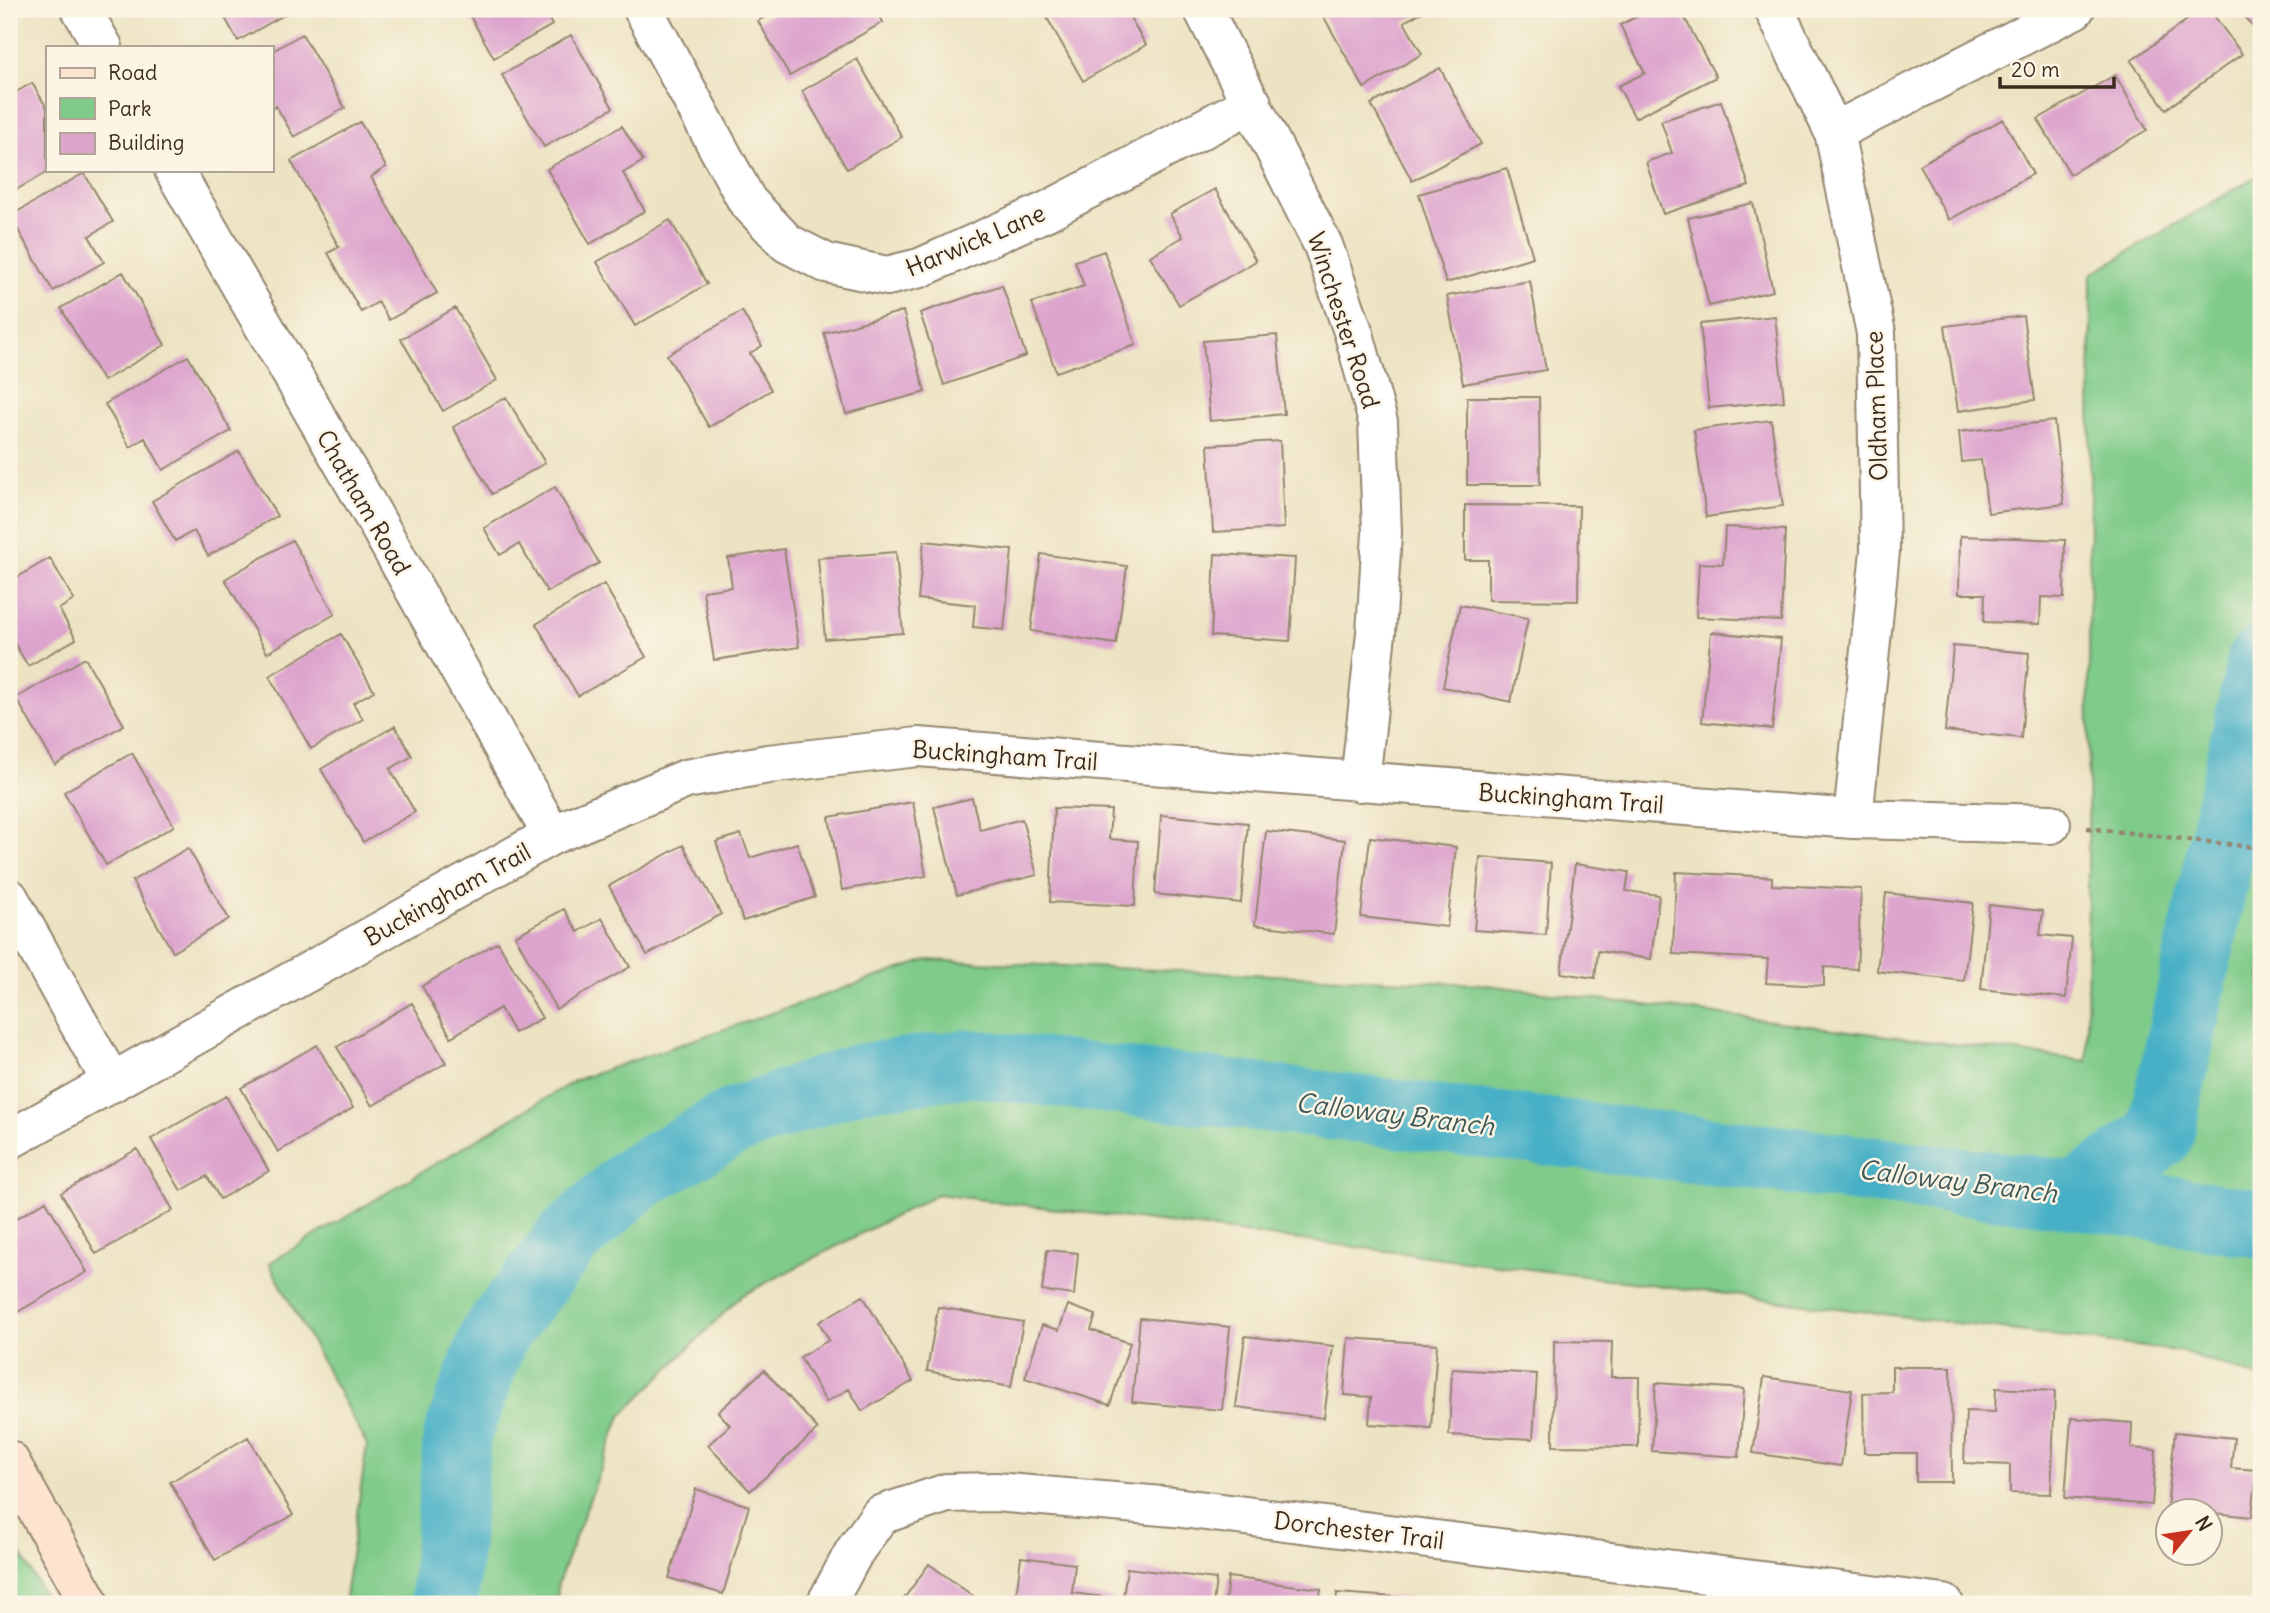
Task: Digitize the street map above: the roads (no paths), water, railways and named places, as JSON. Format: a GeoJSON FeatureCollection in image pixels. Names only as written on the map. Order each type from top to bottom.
{"type":"FeatureCollection","features":[{"type":"Feature","properties":{"kind":"main road"},"geometry":{"type":"LineString","coordinates":[[9,1460],[90,1604]]}},
{"type":"Feature","properties":{"kind":"street"},"geometry":{"type":"LineString","coordinates":[[81,9],[102,46]]}},
{"type":"Feature","properties":{"kind":"street","name":"Harwick Lane"},"geometry":{"type":"LineString","coordinates":[[643,9],[747,201],[787,243],[826,263],[887,276],[920,268],[1047,211],[1252,103]]}},
{"type":"Feature","properties":{"kind":"street","name":"Winchester Road"},"geometry":{"type":"LineString","coordinates":[[1203,9],[1323,244],[1354,334],[1378,422],[1382,533],[1376,633],[1360,782]]}},
{"type":"Feature","properties":{"kind":"street","name":"Oldham Place"},"geometry":{"type":"LineString","coordinates":[[1774,9],[1835,132],[1876,333],[1880,551],[1853,819]]}},
{"type":"Feature","properties":{"kind":"street"},"geometry":{"type":"LineString","coordinates":[[1835,132],[2075,9]]}},
{"type":"Feature","properties":{"kind":"street","name":"Chatham Road"},"geometry":{"type":"LineString","coordinates":[[175,172],[552,835]]}},
{"type":"Feature","properties":{"kind":"street","name":"Buckingham Trail"},"geometry":{"type":"LineString","coordinates":[[9,1140],[552,835],[686,779],[768,764],[918,747],[1853,819],[2051,824]]}},
{"type":"Feature","properties":{"kind":"street"},"geometry":{"type":"LineString","coordinates":[[9,898],[112,1083]]}},
{"type":"Feature","properties":{"kind":"street","name":"Dorchester Trail"},"geometry":{"type":"LineString","coordinates":[[826,1604],[854,1552],[880,1515],[947,1493],[995,1492],[1174,1507],[1944,1604]]}},
{"type":"Feature","properties":{"kind":"waterway","name":"Calloway Branch"},"geometry":{"type":"LineString","coordinates":[[2078,1195],[2160,1135],[2261,660]]}},
{"type":"Feature","properties":{"kind":"waterway","name":"Calloway Branch"},"geometry":{"type":"LineString","coordinates":[[444,1604],[457,1436],[494,1335],[568,1239],[633,1180],[734,1122],[857,1078],[969,1063],[2078,1195],[2261,1224]]}}]}
